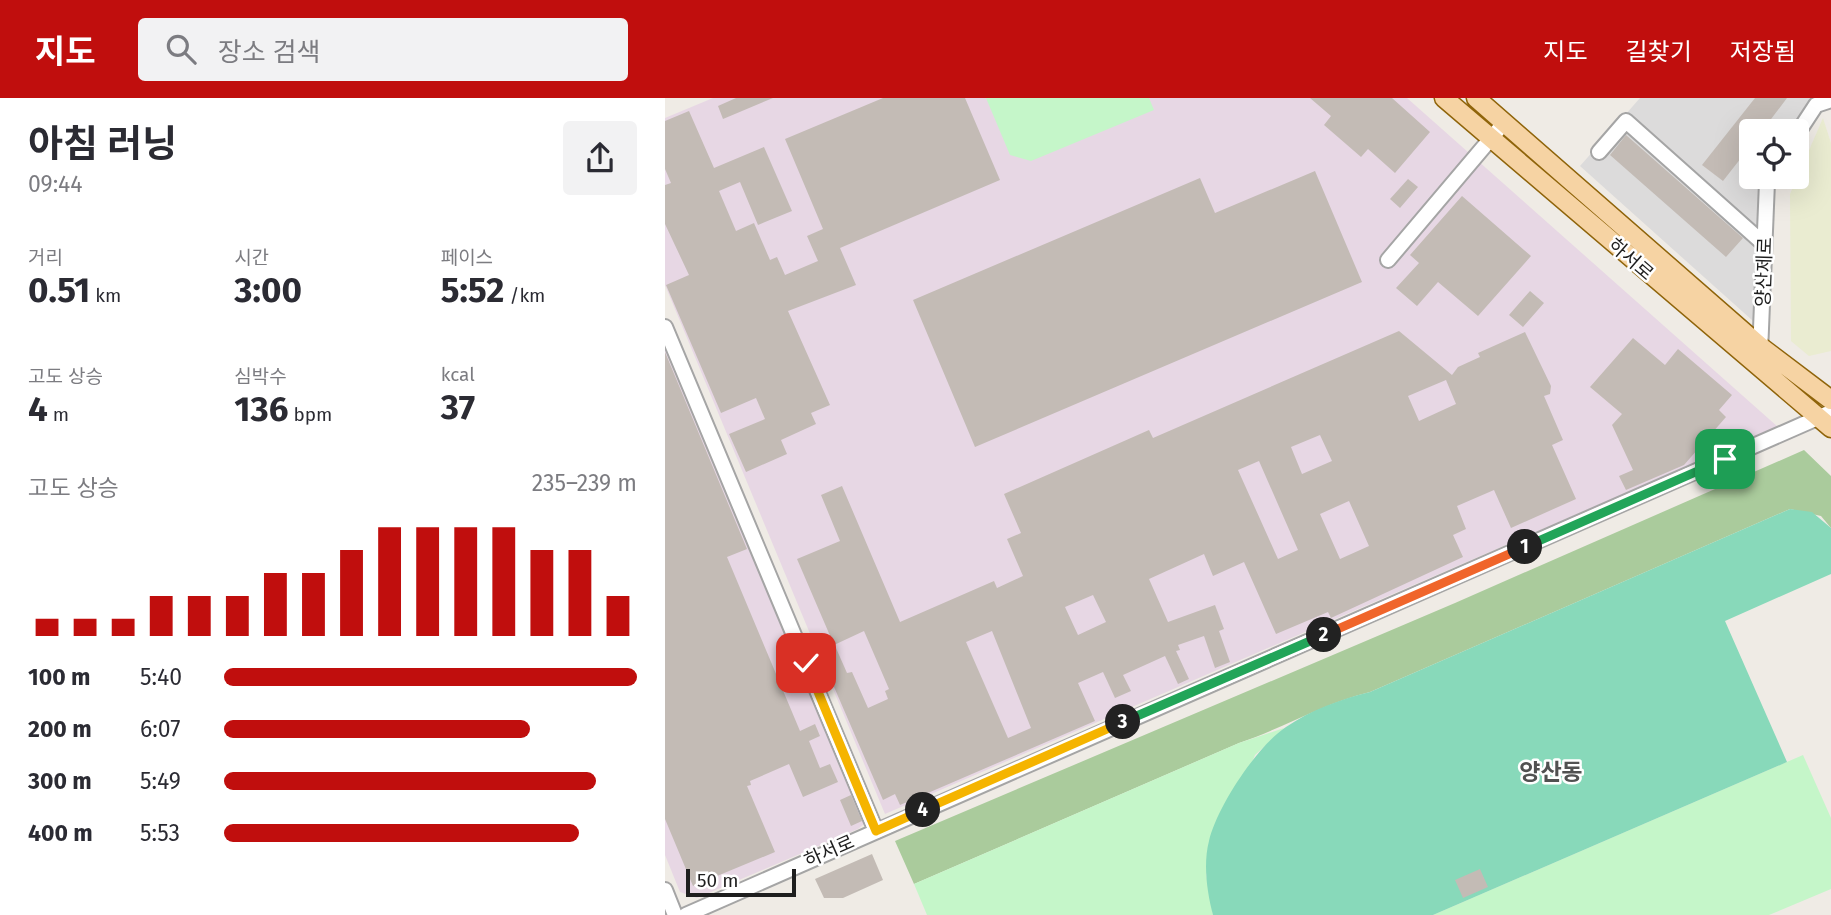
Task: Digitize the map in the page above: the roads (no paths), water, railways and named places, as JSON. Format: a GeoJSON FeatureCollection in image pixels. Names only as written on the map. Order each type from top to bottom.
{"type":"FeatureCollection","features":[{"type":"Feature","properties":{"kind":"main road","name":"하서로"},"geometry":{"type":"LineString","coordinates":[[1444,98],[1757,368],[1827,419]]}},
{"type":"Feature","properties":{"kind":"main road","name":"하서로"},"geometry":{"type":"LineString","coordinates":[[1476,98],[1761,347],[1831,400]]}},
{"type":"Feature","properties":{"kind":"street"},"geometry":{"type":"LineString","coordinates":[[1807,119],[1816,105],[1831,100]]}},
{"type":"Feature","properties":{"kind":"street"},"geometry":{"type":"LineString","coordinates":[[1599,152],[1626,121],[1765,244]]}},
{"type":"Feature","properties":{"kind":"street"},"geometry":{"type":"LineString","coordinates":[[1388,260],[1504,123]]}},
{"type":"Feature","properties":{"kind":"street","name":"양산제로"},"geometry":{"type":"LineString","coordinates":[[1757,368],[1761,347],[1767,189]]}},
{"type":"Feature","properties":{"kind":"street"},"geometry":{"type":"LineString","coordinates":[[665,327],[876,831]]}},
{"type":"Feature","properties":{"kind":"street","name":"하서로"},"geometry":{"type":"LineString","coordinates":[[686,915],[1827,419]]}},
{"type":"Feature","properties":{"kind":"street"},"geometry":{"type":"LineString","coordinates":[[665,890],[675,915]]}},
{"type":"Feature","properties":{"kind":"district","name":"양산동"},"geometry":{"type":"Point","coordinates":[1551,772]}}]}
